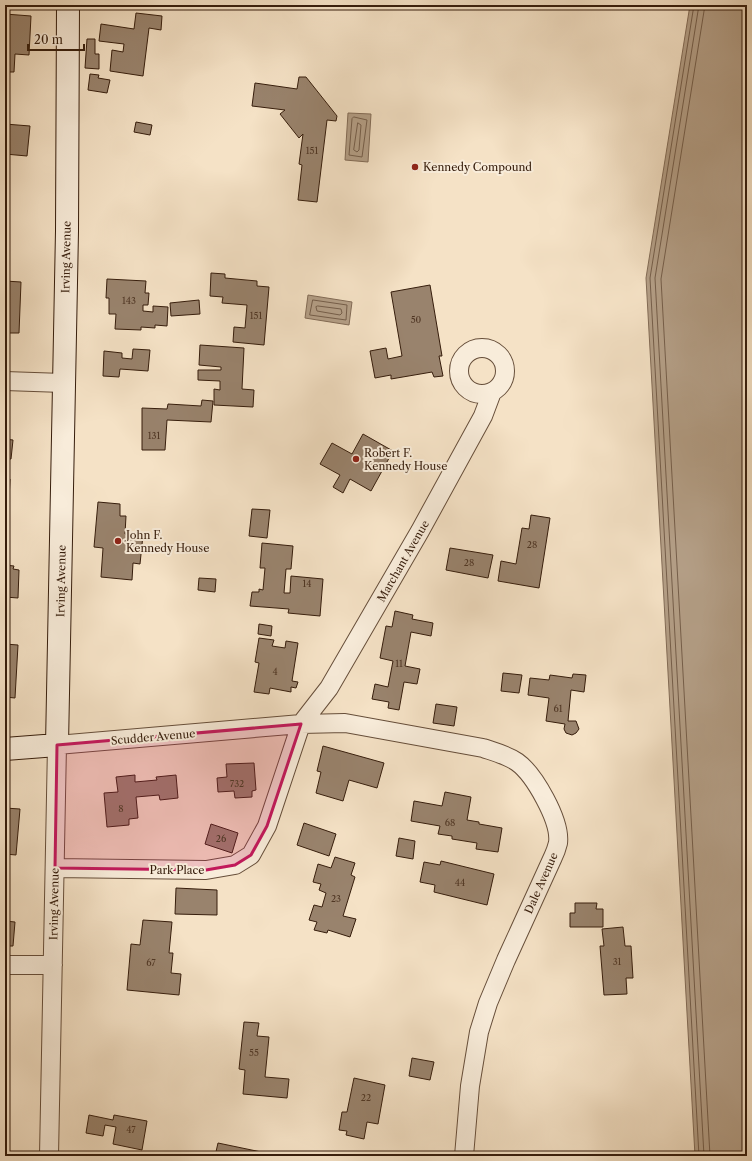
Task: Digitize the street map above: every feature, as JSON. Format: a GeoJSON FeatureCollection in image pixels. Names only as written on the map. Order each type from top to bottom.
{"type":"FeatureCollection","features":[{"type":"Feature","properties":{"kind":"street","name":"Irving Avenue"},"geometry":{"type":"LineString","coordinates":[[49,1156],[67,231],[68,5]]}},
{"type":"Feature","properties":{"kind":"street"},"geometry":{"type":"LineString","coordinates":[[5,381],[63,383]]}},
{"type":"Feature","properties":{"kind":"street","name":"Marchant Avenue"},"geometry":{"type":"LineString","coordinates":[[301,724],[329,688],[385,592],[483,416],[492,392]]}},
{"type":"Feature","properties":{"kind":"street","name":"Dale Avenue"},"geometry":{"type":"LineString","coordinates":[[301,724],[345,722],[483,748],[505,755],[519,763],[549,804],[556,826],[558,842],[544,880],[488,1003],[479,1032],[470,1086],[464,1156]]}},
{"type":"Feature","properties":{"kind":"street","name":"Scudder Avenue"},"geometry":{"type":"LineString","coordinates":[[5,749],[301,724]]}},
{"type":"Feature","properties":{"kind":"street","name":"Park Place"},"geometry":{"type":"LineString","coordinates":[[55,868],[206,870],[235,865],[251,855],[267,826],[301,724]]}},
{"type":"Feature","properties":{"kind":"street"},"geometry":{"type":"LineString","coordinates":[[5,965],[53,965]]}},
{"type":"Feature","properties":{"kind":"highlighted area"},"geometry":{"type":"Polygon","coordinates":[[[301,724],[267,826],[251,855],[235,865],[206,870],[55,868],[57,745],[301,724]]]}},
{"type":"Feature","properties":{"kind":"water"},"geometry":{"type":"Polygon","coordinates":[[[690,5],[747,5],[747,1156],[695,1156],[646,278],[690,5]]]}},
{"type":"Feature","properties":{"kind":"water"},"geometry":{"type":"Polygon","coordinates":[[[348,113],[371,114],[368,162],[345,160],[348,113]]]}},
{"type":"Feature","properties":{"kind":"water"},"geometry":{"type":"Polygon","coordinates":[[[308,295],[352,302],[349,325],[305,318],[308,295]]]}},
{"type":"Feature","properties":{"kind":"building"},"geometry":{"type":"Polygon","coordinates":[[[136,13],[162,16],[161,30],[149,28],[143,76],[110,71],[112,50],[123,52],[124,44],[99,41],[101,24],[134,29],[136,13]]]}},
{"type":"Feature","properties":{"kind":"building"},"geometry":{"type":"Polygon","coordinates":[[[5,14],[31,16],[29,55],[15,54],[14,72],[5,72],[5,14]]]}},
{"type":"Feature","properties":{"kind":"building"},"geometry":{"type":"Polygon","coordinates":[[[87,39],[95,39],[95,54],[99,54],[99,69],[85,68],[87,39]]]}},
{"type":"Feature","properties":{"kind":"building"},"geometry":{"type":"Polygon","coordinates":[[[90,74],[99,75],[98,78],[110,80],[107,93],[88,90],[90,74]]]}},
{"type":"Feature","properties":{"kind":"building"},"geometry":{"type":"Polygon","coordinates":[[[299,77],[306,77],[337,116],[336,121],[327,120],[317,202],[298,200],[302,165],[299,164],[303,134],[299,138],[280,114],[285,110],[252,106],[255,83],[297,89],[299,77]]]}},
{"type":"Feature","properties":{"kind":"building"},"geometry":{"type":"Polygon","coordinates":[[[136,122],[152,125],[150,135],[134,132],[136,122]]]}},
{"type":"Feature","properties":{"kind":"building"},"geometry":{"type":"Polygon","coordinates":[[[5,124],[30,126],[27,156],[5,154],[5,124]]]}},
{"type":"Feature","properties":{"kind":"building"},"geometry":{"type":"Polygon","coordinates":[[[211,273],[225,274],[225,278],[257,281],[257,286],[269,287],[264,345],[233,342],[234,327],[245,328],[247,305],[222,303],[223,297],[210,296],[211,273]]]}},
{"type":"Feature","properties":{"kind":"building"},"geometry":{"type":"Polygon","coordinates":[[[107,279],[146,281],[145,293],[149,293],[148,305],[143,305],[143,311],[153,312],[153,306],[168,307],[167,326],[155,325],[155,328],[141,327],[141,330],[115,329],[116,314],[109,314],[109,298],[106,298],[107,279]]]}},
{"type":"Feature","properties":{"kind":"building"},"geometry":{"type":"Polygon","coordinates":[[[5,281],[21,282],[19,333],[5,333],[5,281]]]}},
{"type":"Feature","properties":{"kind":"building"},"geometry":{"type":"Polygon","coordinates":[[[430,285],[442,356],[439,356],[443,376],[434,377],[432,372],[391,379],[391,375],[375,378],[370,351],[386,348],[388,359],[402,356],[391,292],[430,285]]]}},
{"type":"Feature","properties":{"kind":"building"},"geometry":{"type":"Polygon","coordinates":[[[199,300],[200,314],[171,316],[170,303],[199,300]]]}},
{"type":"Feature","properties":{"kind":"building"},"geometry":{"type":"Polygon","coordinates":[[[200,345],[244,348],[242,389],[254,390],[253,407],[214,405],[214,389],[220,390],[220,381],[198,380],[198,370],[221,370],[221,367],[199,365],[200,345]]]}},
{"type":"Feature","properties":{"kind":"building"},"geometry":{"type":"Polygon","coordinates":[[[133,349],[150,350],[148,371],[120,369],[119,377],[103,376],[104,351],[122,353],[122,358],[132,359],[133,349]]]}},
{"type":"Feature","properties":{"kind":"building"},"geometry":{"type":"Polygon","coordinates":[[[202,400],[213,401],[211,422],[167,420],[165,450],[142,450],[142,408],[167,409],[168,404],[201,406],[202,400]]]}},
{"type":"Feature","properties":{"kind":"building","name":"Robert F. Kennedy House"},"geometry":{"type":"Polygon","coordinates":[[[363,434],[393,451],[371,491],[350,479],[343,493],[333,487],[340,475],[320,464],[332,443],[352,454],[363,434]]]}},
{"type":"Feature","properties":{"kind":"building"},"geometry":{"type":"Polygon","coordinates":[[[5,439],[13,440],[11,459],[5,459],[5,439]]]}},
{"type":"Feature","properties":{"kind":"building"},"geometry":{"type":"Polygon","coordinates":[[[5,479],[10,479],[9,500],[5,500],[5,479]]]}},
{"type":"Feature","properties":{"kind":"building","name":"John F. Kennedy House"},"geometry":{"type":"Polygon","coordinates":[[[98,502],[120,504],[120,516],[126,516],[125,534],[143,535],[140,564],[133,563],[132,580],[101,577],[103,548],[94,547],[98,502]]]}},
{"type":"Feature","properties":{"kind":"building"},"geometry":{"type":"Polygon","coordinates":[[[252,509],[270,510],[267,538],[249,536],[252,509]]]}},
{"type":"Feature","properties":{"kind":"building"},"geometry":{"type":"Polygon","coordinates":[[[531,515],[550,518],[539,588],[498,581],[501,561],[516,564],[522,528],[529,529],[531,515]]]}},
{"type":"Feature","properties":{"kind":"building"},"geometry":{"type":"Polygon","coordinates":[[[262,543],[293,546],[291,569],[286,569],[284,593],[290,593],[291,576],[323,579],[320,616],[288,613],[289,609],[250,606],[252,592],[259,592],[259,589],[263,590],[265,568],[260,568],[262,543]]]}},
{"type":"Feature","properties":{"kind":"building"},"geometry":{"type":"Polygon","coordinates":[[[450,548],[493,555],[488,578],[446,570],[450,548]]]}},
{"type":"Feature","properties":{"kind":"building"},"geometry":{"type":"Polygon","coordinates":[[[5,565],[14,566],[13,569],[19,570],[18,598],[5,597],[5,565]]]}},
{"type":"Feature","properties":{"kind":"building"},"geometry":{"type":"Polygon","coordinates":[[[199,578],[216,579],[215,592],[198,590],[199,578]]]}},
{"type":"Feature","properties":{"kind":"building"},"geometry":{"type":"Polygon","coordinates":[[[395,611],[413,615],[412,619],[433,623],[431,636],[411,632],[405,666],[420,669],[417,684],[404,682],[399,710],[388,708],[389,702],[372,699],[375,684],[388,687],[393,661],[380,658],[386,626],[392,627],[395,611]]]}},
{"type":"Feature","properties":{"kind":"building"},"geometry":{"type":"Polygon","coordinates":[[[259,624],[272,626],[271,636],[258,634],[259,624]]]}},
{"type":"Feature","properties":{"kind":"building"},"geometry":{"type":"Polygon","coordinates":[[[259,638],[274,640],[272,646],[285,648],[286,641],[298,643],[292,681],[298,682],[296,688],[291,687],[291,692],[270,688],[269,694],[254,692],[259,663],[255,662],[259,638]]]}},
{"type":"Feature","properties":{"kind":"building"},"geometry":{"type":"Polygon","coordinates":[[[5,644],[18,645],[15,698],[5,697],[5,644]]]}},
{"type":"Feature","properties":{"kind":"building"},"geometry":{"type":"Polygon","coordinates":[[[503,673],[522,675],[519,693],[501,691],[503,673]]]}},
{"type":"Feature","properties":{"kind":"building"},"geometry":{"type":"Polygon","coordinates":[[[573,674],[586,675],[584,692],[571,690],[568,721],[576,721],[579,729],[572,735],[566,733],[564,729],[565,724],[546,721],[549,698],[528,695],[530,678],[549,680],[550,675],[572,678],[573,674]]]}},
{"type":"Feature","properties":{"kind":"building"},"geometry":{"type":"Polygon","coordinates":[[[436,704],[457,707],[454,726],[433,723],[436,704]]]}},
{"type":"Feature","properties":{"kind":"building"},"geometry":{"type":"Polygon","coordinates":[[[323,746],[384,763],[377,788],[349,780],[343,801],[316,793],[321,772],[317,771],[323,746]]]}},
{"type":"Feature","properties":{"kind":"building"},"geometry":{"type":"Polygon","coordinates":[[[254,763],[256,790],[252,791],[252,797],[235,798],[234,791],[218,792],[217,778],[227,777],[226,764],[254,763]]]}},
{"type":"Feature","properties":{"kind":"building"},"geometry":{"type":"Polygon","coordinates":[[[135,775],[135,782],[157,780],[156,777],[176,775],[178,798],[160,800],[159,795],[136,797],[138,818],[129,819],[129,825],[107,827],[104,793],[118,792],[116,777],[135,775]]]}},
{"type":"Feature","properties":{"kind":"building"},"geometry":{"type":"Polygon","coordinates":[[[445,792],[471,797],[467,820],[479,822],[479,824],[502,828],[498,852],[476,849],[477,843],[452,839],[452,836],[438,834],[440,826],[411,821],[414,801],[442,806],[445,792]]]}},
{"type":"Feature","properties":{"kind":"building"},"geometry":{"type":"Polygon","coordinates":[[[5,808],[20,809],[16,855],[5,854],[5,808]]]}},
{"type":"Feature","properties":{"kind":"building"},"geometry":{"type":"Polygon","coordinates":[[[304,823],[336,834],[329,856],[297,845],[304,823]]]}},
{"type":"Feature","properties":{"kind":"building"},"geometry":{"type":"Polygon","coordinates":[[[211,824],[238,833],[232,853],[205,844],[211,824]]]}},
{"type":"Feature","properties":{"kind":"building"},"geometry":{"type":"Polygon","coordinates":[[[399,838],[415,841],[413,859],[396,856],[399,838]]]}},
{"type":"Feature","properties":{"kind":"building"},"geometry":{"type":"Polygon","coordinates":[[[335,857],[355,863],[351,875],[355,877],[343,916],[356,919],[350,937],[328,930],[327,933],[314,930],[317,922],[309,920],[314,905],[322,907],[326,893],[319,890],[321,884],[313,882],[318,864],[331,868],[335,857]]]}},
{"type":"Feature","properties":{"kind":"building"},"geometry":{"type":"Polygon","coordinates":[[[441,861],[494,874],[487,905],[434,892],[435,885],[420,882],[424,862],[440,865],[441,861]]]}},
{"type":"Feature","properties":{"kind":"building"},"geometry":{"type":"Polygon","coordinates":[[[176,888],[217,890],[217,915],[175,914],[176,888]]]}},
{"type":"Feature","properties":{"kind":"building"},"geometry":{"type":"Polygon","coordinates":[[[575,903],[597,903],[596,909],[603,909],[603,927],[570,927],[570,913],[575,913],[575,903]]]}},
{"type":"Feature","properties":{"kind":"building"},"geometry":{"type":"Polygon","coordinates":[[[143,920],[172,922],[169,953],[173,953],[171,973],[181,974],[179,995],[127,990],[131,944],[140,945],[143,920]]]}},
{"type":"Feature","properties":{"kind":"building"},"geometry":{"type":"Polygon","coordinates":[[[5,921],[15,922],[13,946],[5,946],[5,921]]]}},
{"type":"Feature","properties":{"kind":"building"},"geometry":{"type":"Polygon","coordinates":[[[623,927],[625,946],[631,946],[633,978],[626,978],[627,994],[604,995],[600,946],[604,946],[602,929],[623,927]]]}},
{"type":"Feature","properties":{"kind":"building"},"geometry":{"type":"Polygon","coordinates":[[[244,1022],[259,1023],[257,1036],[269,1037],[265,1077],[289,1079],[287,1098],[243,1094],[245,1070],[239,1069],[244,1022]]]}},
{"type":"Feature","properties":{"kind":"building"},"geometry":{"type":"Polygon","coordinates":[[[412,1058],[434,1062],[430,1080],[409,1076],[412,1058]]]}},
{"type":"Feature","properties":{"kind":"building"},"geometry":{"type":"Polygon","coordinates":[[[354,1078],[385,1085],[378,1124],[367,1122],[364,1139],[346,1135],[347,1131],[339,1130],[342,1112],[347,1112],[354,1078]]]}},
{"type":"Feature","properties":{"kind":"building"},"geometry":{"type":"Polygon","coordinates":[[[5,1085],[9,1086],[6,1123],[5,1122],[5,1085]]]}},
{"type":"Feature","properties":{"kind":"building"},"geometry":{"type":"Polygon","coordinates":[[[89,1115],[113,1120],[114,1115],[147,1121],[142,1150],[113,1144],[116,1127],[105,1125],[103,1136],[86,1133],[89,1115]]]}},
{"type":"Feature","properties":{"kind":"building"},"geometry":{"type":"Polygon","coordinates":[[[218,1143],[266,1153],[265,1156],[215,1156],[218,1143]]]}},
{"type":"Feature","properties":{"kind":"building"},"geometry":{"type":"Polygon","coordinates":[[[175,1152],[195,1156],[174,1156],[175,1152]]]}},
{"type":"Feature","properties":{"kind":"place","name":"Kennedy Compound"},"geometry":{"type":"Point","coordinates":[415,167]}},
{"type":"Feature","properties":{"kind":"place","name":"Robert F. Kennedy House"},"geometry":{"type":"Point","coordinates":[356,459]}},
{"type":"Feature","properties":{"kind":"place","name":"John F. Kennedy House"},"geometry":{"type":"Point","coordinates":[118,541]}}]}
